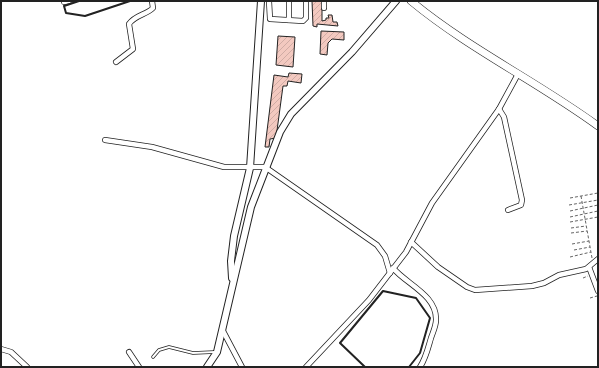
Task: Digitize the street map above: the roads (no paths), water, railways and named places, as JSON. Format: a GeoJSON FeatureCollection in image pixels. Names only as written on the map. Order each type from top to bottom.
{"type":"FeatureCollection","features":[{"type":"Feature","properties":{"kind":"main road"},"geometry":{"type":"LineString","coordinates":[[412,1],[518,74],[577,110],[598,126]]}},
{"type":"Feature","properties":{"kind":"street"},"geometry":{"type":"LineString","coordinates":[[116,62],[133,49],[129,24],[136,17],[150,11],[153,8],[152,1]]}},
{"type":"Feature","properties":{"kind":"street"},"geometry":{"type":"LineString","coordinates":[[233,285],[231,261],[234,236],[250,168],[250,148],[259,54],[262,1]]}},
{"type":"Feature","properties":{"kind":"street"},"geometry":{"type":"LineString","coordinates":[[269,1],[270,19],[289,20],[305,20],[306,1]]}},
{"type":"Feature","properties":{"kind":"street"},"geometry":{"type":"LineString","coordinates":[[289,1],[289,20]]}},
{"type":"Feature","properties":{"kind":"street"},"geometry":{"type":"LineString","coordinates":[[324,1],[324,8]]}},
{"type":"Feature","properties":{"kind":"street"},"geometry":{"type":"LineString","coordinates":[[210,366],[217,352],[223,332],[247,222],[280,132],[291,114],[352,52],[396,1]]}},
{"type":"Feature","properties":{"kind":"street"},"geometry":{"type":"LineString","coordinates":[[306,367],[369,300],[392,270],[411,242],[432,202],[499,109],[518,74]]}},
{"type":"Feature","properties":{"kind":"street"},"geometry":{"type":"LineString","coordinates":[[499,109],[504,117],[522,200],[521,205],[508,210]]}},
{"type":"Feature","properties":{"kind":"street"},"geometry":{"type":"LineString","coordinates":[[105,140],[152,147],[224,167],[266,167],[377,245],[385,256],[392,270],[417,288],[430,304],[436,316],[436,325],[426,356],[420,367]]}},
{"type":"Feature","properties":{"kind":"street"},"geometry":{"type":"LineString","coordinates":[[411,242],[438,267],[475,290],[532,286],[544,283],[559,275],[589,267],[598,259]]}},
{"type":"Feature","properties":{"kind":"street"},"geometry":{"type":"LineString","coordinates":[[589,267],[598,291]]}},
{"type":"Feature","properties":{"kind":"street"},"geometry":{"type":"LineString","coordinates":[[223,332],[242,367]]}},
{"type":"Feature","properties":{"kind":"street"},"geometry":{"type":"LineString","coordinates":[[1,349],[11,352],[27,367]]}},
{"type":"Feature","properties":{"kind":"street"},"geometry":{"type":"LineString","coordinates":[[129,352],[139,367]]}},
{"type":"Feature","properties":{"kind":"lane"},"geometry":{"type":"LineString","coordinates":[[153,357],[159,350],[169,347],[193,353],[217,352]]}}]}
